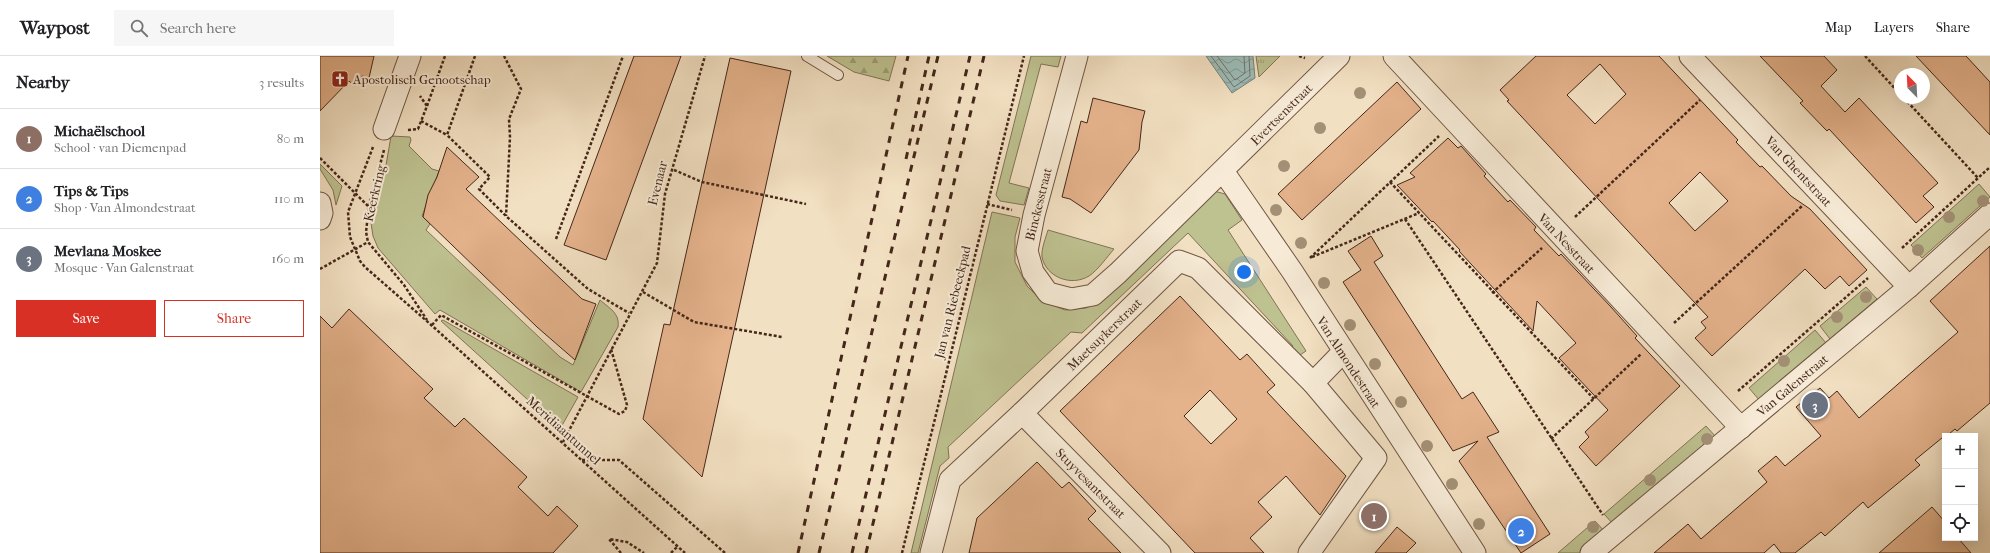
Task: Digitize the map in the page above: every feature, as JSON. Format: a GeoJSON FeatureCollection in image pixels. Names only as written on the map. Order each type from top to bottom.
{"type":"FeatureCollection","features":[{"type":"Feature","properties":{"kind":"street"},"geometry":{"type":"LineString","coordinates":[[384,129],[410,56]]}},
{"type":"Feature","properties":{"kind":"street","name":"Binckesstraat"},"geometry":{"type":"LineString","coordinates":[[1077,56],[1034,215],[1027,251],[1032,272],[1048,293],[1070,299],[1094,295],[1118,274],[1223,171]]}},
{"type":"Feature","properties":{"kind":"street","name":"Evertsenstraat"},"geometry":{"type":"LineString","coordinates":[[1223,171],[1339,56]]}},
{"type":"Feature","properties":{"kind":"street","name":"Van Nesstraat"},"geometry":{"type":"LineString","coordinates":[[1394,56],[1454,122],[1742,428]]}},
{"type":"Feature","properties":{"kind":"street","name":"Van Ghentstraat"},"geometry":{"type":"LineString","coordinates":[[1690,56],[1909,287]]}},
{"type":"Feature","properties":{"kind":"street","name":"Van Almondestraat"},"geometry":{"type":"LineString","coordinates":[[1223,171],[1292,271],[1343,352],[1475,553]]}},
{"type":"Feature","properties":{"kind":"street"},"geometry":{"type":"LineString","coordinates":[[320,203],[322,213],[320,219]]}},
{"type":"Feature","properties":{"kind":"street","name":"Van Galenstraat"},"geometry":{"type":"LineString","coordinates":[[1591,553],[1614,532],[1742,428],[1909,287],[1990,214]]}},
{"type":"Feature","properties":{"kind":"street","name":"Maetsuykerstraat"},"geometry":{"type":"LineString","coordinates":[[931,553],[950,480],[1022,413],[1179,261],[1198,268],[1313,383],[1376,458],[1309,553]]}},
{"type":"Feature","properties":{"kind":"street"},"geometry":{"type":"LineString","coordinates":[[1313,383],[1343,352]]}},
{"type":"Feature","properties":{"kind":"street","name":"Stuyvesantstraat"},"geometry":{"type":"LineString","coordinates":[[1022,413],[1160,553]]}},
{"type":"Feature","properties":{"kind":"lane"},"geometry":{"type":"LineString","coordinates":[[807,56],[838,75]]}},
{"type":"Feature","properties":{"kind":"path"},"geometry":{"type":"LineString","coordinates":[[427,106],[445,56]]}},
{"type":"Feature","properties":{"kind":"path"},"geometry":{"type":"LineString","coordinates":[[447,135],[475,56]]}},
{"type":"Feature","properties":{"kind":"path"},"geometry":{"type":"LineString","coordinates":[[504,56],[521,88],[508,119],[510,137],[506,216]]}},
{"type":"Feature","properties":{"kind":"path"},"geometry":{"type":"LineString","coordinates":[[556,238],[623,56]]}},
{"type":"Feature","properties":{"kind":"path","name":"Evenaar"},"geometry":{"type":"LineString","coordinates":[[562,442],[630,313],[644,292],[657,263],[665,194],[674,170],[705,56]]}},
{"type":"Feature","properties":{"kind":"path","name":"Jan van Riebeeckpad"},"geometry":{"type":"LineString","coordinates":[[902,553],[1024,56]]}},
{"type":"Feature","properties":{"kind":"path"},"geometry":{"type":"LineString","coordinates":[[1865,56],[1894,87]]}},
{"type":"Feature","properties":{"kind":"path"},"geometry":{"type":"LineString","coordinates":[[1492,293],[1717,84]]}},
{"type":"Feature","properties":{"kind":"path"},"geometry":{"type":"LineString","coordinates":[[1910,104],[1978,178]]}},
{"type":"Feature","properties":{"kind":"path"},"geometry":{"type":"LineString","coordinates":[[421,121],[447,135],[490,177],[479,189],[506,216],[588,290],[630,313]]}},
{"type":"Feature","properties":{"kind":"path"},"geometry":{"type":"LineString","coordinates":[[1292,271],[1310,258],[1454,122]]}},
{"type":"Feature","properties":{"kind":"path","name":"Keerkring"},"geometry":{"type":"LineString","coordinates":[[355,249],[348,220],[350,206],[370,152],[384,129]]}},
{"type":"Feature","properties":{"kind":"path","name":"Keerkring"},"geometry":{"type":"LineString","coordinates":[[368,242],[366,232],[369,206],[384,155],[384,129]]}},
{"type":"Feature","properties":{"kind":"path"},"geometry":{"type":"LineString","coordinates":[[320,158],[369,206]]}},
{"type":"Feature","properties":{"kind":"path"},"geometry":{"type":"LineString","coordinates":[[1721,406],[1886,262],[1990,167]]}},
{"type":"Feature","properties":{"kind":"path"},"geometry":{"type":"LineString","coordinates":[[674,170],[702,182],[806,204]]}},
{"type":"Feature","properties":{"kind":"path"},"geometry":{"type":"LineString","coordinates":[[1390,182],[1492,293],[1594,399]]}},
{"type":"Feature","properties":{"kind":"path"},"geometry":{"type":"LineString","coordinates":[[1551,439],[1657,338],[1818,191]]}},
{"type":"Feature","properties":{"kind":"path"},"geometry":{"type":"LineString","coordinates":[[1310,258],[1419,213]]}},
{"type":"Feature","properties":{"kind":"path"},"geometry":{"type":"LineString","coordinates":[[1405,219],[1614,532]]}},
{"type":"Feature","properties":{"kind":"path"},"geometry":{"type":"LineString","coordinates":[[320,269],[368,242]]}},
{"type":"Feature","properties":{"kind":"path","name":"Meridiaantunnel"},"geometry":{"type":"LineString","coordinates":[[368,242],[404,285],[429,323]]}},
{"type":"Feature","properties":{"kind":"path","name":"Meridiaantunnel"},"geometry":{"type":"LineString","coordinates":[[355,249],[365,267],[432,325],[685,553]]}},
{"type":"Feature","properties":{"kind":"path"},"geometry":{"type":"LineString","coordinates":[[644,292],[694,322],[782,337]]}},
{"type":"Feature","properties":{"kind":"path"},"geometry":{"type":"LineString","coordinates":[[432,325],[441,315],[619,414],[625,412],[627,405],[611,349]]}},
{"type":"Feature","properties":{"kind":"path"},"geometry":{"type":"LineString","coordinates":[[582,460],[619,460],[724,553]]}},
{"type":"Feature","properties":{"kind":"path"},"geometry":{"type":"LineString","coordinates":[[621,553],[609,539],[627,542],[644,553]]}},
{"type":"Feature","properties":{"kind":"path"},"geometry":{"type":"LineString","coordinates":[[672,553],[678,546]]}},
{"type":"Feature","properties":{"kind":"green space"},"geometry":{"type":"Polygon","coordinates":[[[827,56],[896,56],[889,81],[854,72],[827,56]]]}},
{"type":"Feature","properties":{"kind":"green space"},"geometry":{"type":"Polygon","coordinates":[[[1031,56],[1061,56],[1058,67],[1041,64],[1009,183],[1029,188],[1024,205],[1000,201],[996,195],[1031,56]]]}},
{"type":"Feature","properties":{"kind":"green space"},"geometry":{"type":"Polygon","coordinates":[[[1256,56],[1280,56],[1259,77],[1256,56]]]}},
{"type":"Feature","properties":{"kind":"green space"},"geometry":{"type":"Polygon","coordinates":[[[391,136],[410,137],[411,140],[409,146],[432,169],[439,171],[422,216],[430,224],[426,230],[560,357],[573,365],[600,300],[616,314],[618,327],[581,392],[440,310],[435,314],[378,248],[373,236],[371,223],[372,212],[384,177],[391,136]]]}},
{"type":"Feature","properties":{"kind":"green space"},"geometry":{"type":"Polygon","coordinates":[[[320,164],[342,186],[336,205],[333,190],[320,169],[320,164]]]}},
{"type":"Feature","properties":{"kind":"green space"},"geometry":{"type":"Polygon","coordinates":[[[1979,184],[1990,197],[1922,258],[1911,245],[1979,184]]]}},
{"type":"Feature","properties":{"kind":"green space"},"geometry":{"type":"Polygon","coordinates":[[[1214,191],[1225,194],[1242,220],[1228,230],[1306,351],[1294,359],[1287,351],[1293,346],[1188,233],[1082,333],[1071,332],[948,447],[949,458],[940,466],[918,553],[911,553],[992,212],[1020,218],[1015,237],[1015,262],[1027,286],[1042,301],[1065,310],[1086,308],[1103,299],[1214,191]]]}},
{"type":"Feature","properties":{"kind":"green space"},"geometry":{"type":"Polygon","coordinates":[[[1048,230],[1114,249],[1099,267],[1089,276],[1075,280],[1060,278],[1048,270],[1042,257],[1048,230]]]}},
{"type":"Feature","properties":{"kind":"green space"},"geometry":{"type":"Polygon","coordinates":[[[1866,287],[1877,299],[1830,339],[1820,326],[1866,287]]]}},
{"type":"Feature","properties":{"kind":"green space"},"geometry":{"type":"Polygon","coordinates":[[[443,320],[578,397],[560,429],[441,321],[443,320]]]}},
{"type":"Feature","properties":{"kind":"green space"},"geometry":{"type":"Polygon","coordinates":[[[1815,330],[1826,343],[1760,401],[1749,388],[1815,330]]]}},
{"type":"Feature","properties":{"kind":"green space"},"geometry":{"type":"Polygon","coordinates":[[[1706,426],[1716,437],[1614,525],[1604,514],[1706,426]]]}},
{"type":"Feature","properties":{"kind":"green space"},"geometry":{"type":"Polygon","coordinates":[[[1595,521],[1606,533],[1582,553],[1558,553],[1595,521]]]}},
{"type":"Feature","properties":{"kind":"water"},"geometry":{"type":"Polygon","coordinates":[[[1206,56],[1253,56],[1255,78],[1232,93],[1206,56]]]}},
{"type":"Feature","properties":{"kind":"building","name":"Apostolisch Genootschap"},"geometry":{"type":"Polygon","coordinates":[[[320,56],[374,56],[369,78],[362,76],[354,85],[349,81],[320,111],[320,56]]]}},
{"type":"Feature","properties":{"kind":"building"},"geometry":{"type":"Polygon","coordinates":[[[634,56],[681,56],[606,260],[564,245],[634,56]]]}},
{"type":"Feature","properties":{"kind":"building"},"geometry":{"type":"Polygon","coordinates":[[[1536,56],[1659,56],[1738,140],[1736,142],[1760,167],[1762,166],[1791,196],[1810,209],[1867,270],[1849,286],[1840,276],[1825,289],[1805,269],[1712,356],[1695,338],[1706,328],[1701,322],[1708,317],[1507,101],[1509,100],[1500,90],[1536,56]],[[1600,64],[1567,95],[1595,124],[1626,94],[1600,64]],[[1700,172],[1669,203],[1695,231],[1728,201],[1700,172]]]}},
{"type":"Feature","properties":{"kind":"building"},"geometry":{"type":"Polygon","coordinates":[[[1760,56],[1824,56],[1837,70],[1821,86],[1845,112],[1859,98],[1938,183],[1923,196],[1934,207],[1916,223],[1829,129],[1827,131],[1800,103],[1803,101],[1760,56]]]}},
{"type":"Feature","properties":{"kind":"building"},"geometry":{"type":"Polygon","coordinates":[[[1916,56],[1966,56],[1990,82],[1990,135],[1930,71],[1930,68],[1927,68],[1916,56]]]}},
{"type":"Feature","properties":{"kind":"building"},"geometry":{"type":"Polygon","coordinates":[[[730,58],[791,71],[702,477],[643,419],[664,324],[670,325],[730,58]]]}},
{"type":"Feature","properties":{"kind":"building"},"geometry":{"type":"Polygon","coordinates":[[[1397,82],[1421,109],[1302,220],[1278,194],[1397,82]]]}},
{"type":"Feature","properties":{"kind":"building"},"geometry":{"type":"Polygon","coordinates":[[[1093,98],[1145,111],[1142,122],[1139,150],[1091,213],[1070,199],[1062,197],[1081,121],[1087,123],[1093,98]]]}},
{"type":"Feature","properties":{"kind":"building"},"geometry":{"type":"Polygon","coordinates":[[[1448,138],[1458,148],[1461,146],[1486,174],[1484,176],[1508,202],[1510,200],[1536,227],[1534,230],[1559,256],[1561,254],[1611,307],[1637,336],[1635,338],[1680,386],[1596,466],[1579,447],[1589,437],[1585,432],[1608,410],[1559,358],[1576,343],[1537,301],[1533,331],[1433,221],[1432,222],[1397,185],[1415,177],[1410,173],[1448,138]]]}},
{"type":"Feature","properties":{"kind":"building"},"geometry":{"type":"Polygon","coordinates":[[[447,147],[479,177],[466,189],[582,299],[596,304],[575,360],[537,327],[423,217],[428,195],[437,177],[447,147]]]}},
{"type":"Feature","properties":{"kind":"building"},"geometry":{"type":"Polygon","coordinates":[[[1371,236],[1383,256],[1374,262],[1462,399],[1473,392],[1499,432],[1487,437],[1550,534],[1521,553],[1459,461],[1478,441],[1453,451],[1343,282],[1361,270],[1348,251],[1371,236]]]}},
{"type":"Feature","properties":{"kind":"building"},"geometry":{"type":"Polygon","coordinates":[[[1990,246],[1990,403],[1957,431],[1955,429],[1950,433],[1942,433],[1942,438],[1915,460],[1920,465],[1868,508],[1863,502],[1825,536],[1821,532],[1795,553],[1781,553],[1774,544],[1764,553],[1654,553],[1688,524],[1701,539],[1767,482],[1758,471],[1776,456],[1785,466],[1821,436],[1796,407],[1820,388],[1829,398],[1837,391],[1859,418],[1958,332],[1930,301],[1990,246]]]}},
{"type":"Feature","properties":{"kind":"building"},"geometry":{"type":"Polygon","coordinates":[[[1180,296],[1240,360],[1247,354],[1275,385],[1267,392],[1346,476],[1320,515],[1286,476],[1258,502],[1272,517],[1250,538],[1264,553],[1195,553],[1060,411],[1180,296]],[[1210,390],[1184,416],[1211,444],[1237,419],[1210,390]]]}},
{"type":"Feature","properties":{"kind":"building"},"geometry":{"type":"Polygon","coordinates":[[[349,309],[433,389],[424,398],[455,427],[464,418],[527,477],[518,487],[548,516],[557,506],[578,526],[553,553],[320,553],[320,316],[332,328],[349,309]]]}},
{"type":"Feature","properties":{"kind":"building"},"geometry":{"type":"Polygon","coordinates":[[[1037,462],[1062,488],[1069,482],[1096,511],[1088,519],[1121,553],[969,553],[977,518],[1037,462]]]}},
{"type":"Feature","properties":{"kind":"building"},"geometry":{"type":"Polygon","coordinates":[[[1932,507],[1942,519],[1942,541],[1961,541],[1971,553],[1879,553],[1932,507]]]}},
{"type":"Feature","properties":{"kind":"building"},"geometry":{"type":"Polygon","coordinates":[[[1397,527],[1416,543],[1406,553],[1375,553],[1397,527]]]}},
{"type":"Feature","properties":{"kind":"railway"},"geometry":{"type":"LineString","coordinates":[[798,553],[908,56]]}},
{"type":"Feature","properties":{"kind":"railway"},"geometry":{"type":"LineString","coordinates":[[906,159],[929,56]]}},
{"type":"Feature","properties":{"kind":"railway"},"geometry":{"type":"LineString","coordinates":[[819,553],[938,56]]}},
{"type":"Feature","properties":{"kind":"railway"},"geometry":{"type":"LineString","coordinates":[[852,553],[970,56]]}},
{"type":"Feature","properties":{"kind":"railway"},"geometry":{"type":"LineString","coordinates":[[866,553],[984,56]]}},
{"type":"Feature","properties":{"kind":"place","name":"Apostolisch Genootschap"},"geometry":{"type":"Point","coordinates":[340,79]}},
{"type":"Feature","properties":{"kind":"place","name":"Mevlana Moskee"},"geometry":{"type":"Point","coordinates":[1815,405]}},
{"type":"Feature","properties":{"kind":"place","name":"Michaëlschool"},"geometry":{"type":"Point","coordinates":[1374,516]}},
{"type":"Feature","properties":{"kind":"place","name":"Tips & Tips"},"geometry":{"type":"Point","coordinates":[1521,531]}}]}
